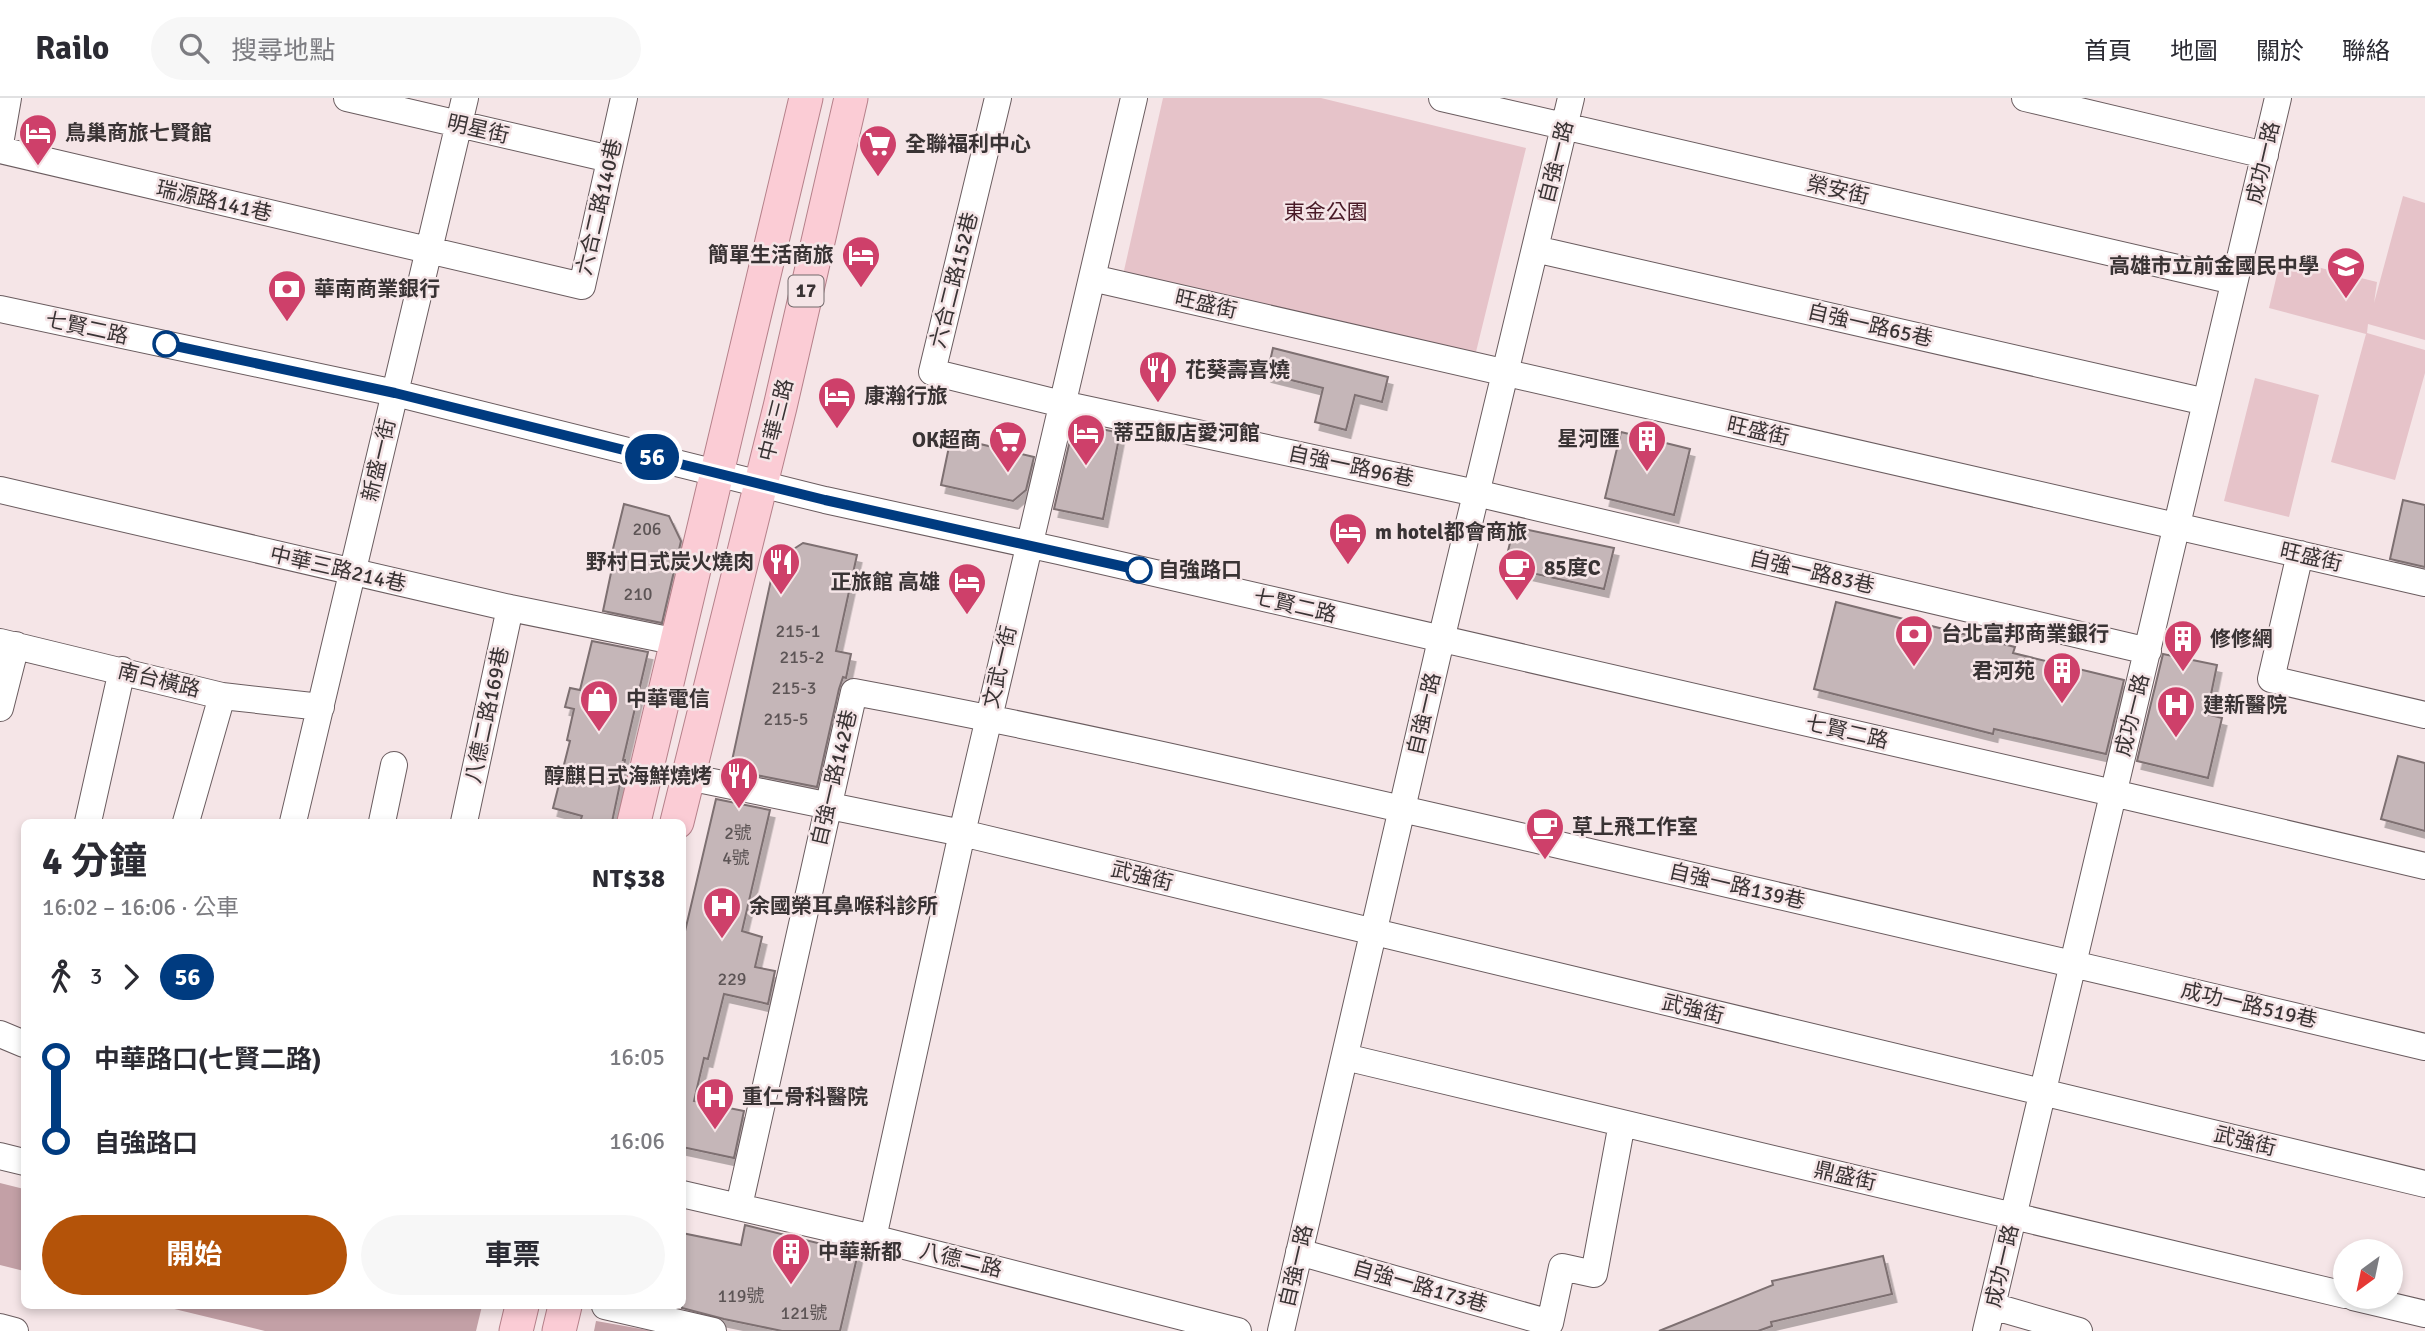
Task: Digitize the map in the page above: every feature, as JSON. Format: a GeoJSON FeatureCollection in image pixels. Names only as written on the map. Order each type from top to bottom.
{"type":"FeatureCollection","features":[{"type":"Feature","properties":{"kind":"main road","name":"中華三路"},"geometry":{"type":"LineString","coordinates":[[635,819],[806,98]]}},
{"type":"Feature","properties":{"kind":"main road","name":"中華三路"},"geometry":{"type":"LineString","coordinates":[[678,819],[850,98]]}},
{"type":"Feature","properties":{"kind":"main road"},"geometry":{"type":"LineString","coordinates":[[516,1331],[521,1309]]}},
{"type":"Feature","properties":{"kind":"main road"},"geometry":{"type":"LineString","coordinates":[[559,1331],[564,1309]]}},
{"type":"Feature","properties":{"kind":"street"},"geometry":{"type":"LineString","coordinates":[[0,144],[8,98]]}},
{"type":"Feature","properties":{"kind":"street","name":"明星街"},"geometry":{"type":"LineString","coordinates":[[347,98],[610,159]]}},
{"type":"Feature","properties":{"kind":"street","name":"新盛一街"},"geometry":{"type":"LineString","coordinates":[[294,819],[465,98]]}},
{"type":"Feature","properties":{"kind":"street","name":"六合二路140巷"},"geometry":{"type":"LineString","coordinates":[[429,251],[582,286],[624,98]]}},
{"type":"Feature","properties":{"kind":"street","name":"六合二路152巷"},"geometry":{"type":"LineString","coordinates":[[998,98],[932,372],[1062,404]]}},
{"type":"Feature","properties":{"kind":"street","name":"文武一街"},"geometry":{"type":"LineString","coordinates":[[873,1238],[962,833],[1134,98]]}},
{"type":"Feature","properties":{"kind":"street","name":"榮安街"},"geometry":{"type":"LineString","coordinates":[[1442,98],[2234,281]]}},
{"type":"Feature","properties":{"kind":"street","name":"自強一路"},"geometry":{"type":"LineString","coordinates":[[1281,1331],[1441,640],[1571,98]]}},
{"type":"Feature","properties":{"kind":"street"},"geometry":{"type":"LineString","coordinates":[[2025,98],[2265,155]]}},
{"type":"Feature","properties":{"kind":"street","name":"成功一路"},"geometry":{"type":"LineString","coordinates":[[1989,1318],[2278,98]]}},
{"type":"Feature","properties":{"kind":"street","name":"瑞源路141巷"},"geometry":{"type":"LineString","coordinates":[[0,150],[429,251]]}},
{"type":"Feature","properties":{"kind":"street","name":"自強一路65巷"},"geometry":{"type":"LineString","coordinates":[[1535,249],[2206,402]]}},
{"type":"Feature","properties":{"kind":"street","name":"旺盛街"},"geometry":{"type":"LineString","coordinates":[[1092,278],[2425,583]]}},
{"type":"Feature","properties":{"kind":"street","name":"七賢二路"},"geometry":{"type":"LineString","coordinates":[[0,309],[395,393],[825,500],[1029,544],[2425,866]]}},
{"type":"Feature","properties":{"kind":"street","name":"自強一路96巷"},"geometry":{"type":"LineString","coordinates":[[1062,404],[1476,494]]}},
{"type":"Feature","properties":{"kind":"street","name":"中華三路214巷"},"geometry":{"type":"LineString","coordinates":[[0,490],[510,608],[678,642]]}},
{"type":"Feature","properties":{"kind":"street","name":"自強一路83巷"},"geometry":{"type":"LineString","coordinates":[[1476,494],[2148,651]]}},
{"type":"Feature","properties":{"kind":"street"},"geometry":{"type":"LineString","coordinates":[[2300,554],[2271,679],[2425,715]]}},
{"type":"Feature","properties":{"kind":"street","name":"八德二路169巷"},"geometry":{"type":"LineString","coordinates":[[465,819],[510,608]]}},
{"type":"Feature","properties":{"kind":"street"},"geometry":{"type":"LineString","coordinates":[[0,708],[8,643]]}},
{"type":"Feature","properties":{"kind":"street","name":"南台橫路"},"geometry":{"type":"LineString","coordinates":[[8,643],[222,696],[321,707]]}},
{"type":"Feature","properties":{"kind":"street"},"geometry":{"type":"LineString","coordinates":[[89,819],[122,670]]}},
{"type":"Feature","properties":{"kind":"street","name":"自強一路142巷"},"geometry":{"type":"LineString","coordinates":[[739,1206],[854,692],[989,717],[1402,809]]}},
{"type":"Feature","properties":{"kind":"street"},"geometry":{"type":"LineString","coordinates":[[187,819],[222,696]]}},
{"type":"Feature","properties":{"kind":"street"},"geometry":{"type":"LineString","coordinates":[[383,819],[394,765]]}},
{"type":"Feature","properties":{"kind":"street","name":"武強街"},"geometry":{"type":"LineString","coordinates":[[688,777],[962,833],[2425,1184]]}},
{"type":"Feature","properties":{"kind":"street","name":"自強一路139巷"},"geometry":{"type":"LineString","coordinates":[[1402,809],[2073,963]]}},
{"type":"Feature","properties":{"kind":"street","name":"成功一路519巷"},"geometry":{"type":"LineString","coordinates":[[2073,963],[2425,1047]]}},
{"type":"Feature","properties":{"kind":"street"},"geometry":{"type":"LineString","coordinates":[[0,1034],[21,1043]]}},
{"type":"Feature","properties":{"kind":"street","name":"鼎盛街"},"geometry":{"type":"LineString","coordinates":[[1345,1057],[2333,1292]]}},
{"type":"Feature","properties":{"kind":"street","name":"自強一路173巷"},"geometry":{"type":"LineString","coordinates":[[1299,1252],[1550,1323],[1562,1267],[1594,1274],[1622,1123]]}},
{"type":"Feature","properties":{"kind":"street"},"geometry":{"type":"LineString","coordinates":[[0,1156],[21,1161]]}},
{"type":"Feature","properties":{"kind":"street","name":"八德二路"},"geometry":{"type":"LineString","coordinates":[[686,1195],[873,1238],[1238,1331]]}},
{"type":"Feature","properties":{"kind":"street"},"geometry":{"type":"LineString","coordinates":[[618,1309],[713,1331]]}},
{"type":"Feature","properties":{"kind":"street"},"geometry":{"type":"LineString","coordinates":[[2403,1309],[2425,1314]]}},
{"type":"Feature","properties":{"kind":"street"},"geometry":{"type":"LineString","coordinates":[[1989,1318],[2079,1331]]}},
{"type":"Feature","properties":{"kind":"street"},"geometry":{"type":"LineString","coordinates":[[0,1327],[16,1331]]}},
{"type":"Feature","properties":{"kind":"green space","name":"東金公園"},"geometry":{"type":"Polygon","coordinates":[[[1163,98],[1321,98],[1526,148],[1474,360],[1123,275],[1163,98]]]}},
{"type":"Feature","properties":{"kind":"green space"},"geometry":{"type":"Polygon","coordinates":[[[2403,196],[2425,203],[2425,340],[2368,324],[2367,333],[2425,350],[2425,373],[2395,480],[2331,462],[2366,334],[2269,308],[2281,258],[2377,282],[2374,303],[2403,196]]]}},
{"type":"Feature","properties":{"kind":"green space"},"geometry":{"type":"Polygon","coordinates":[[[2255,378],[2319,395],[2289,517],[2224,501],[2255,378]]]}},
{"type":"Feature","properties":{"kind":"shaded area"},"geometry":{"type":"Polygon","coordinates":[[[0,1183],[21,1188],[21,1270],[0,1265],[0,1183]]]}},
{"type":"Feature","properties":{"kind":"shaded area"},"geometry":{"type":"Polygon","coordinates":[[[174,1309],[528,1309],[653,1331],[265,1331],[174,1309]]]}},
{"type":"Feature","properties":{"kind":"pier"},"geometry":{"type":"Polygon","coordinates":[[[481,1309],[551,1309],[597,1316],[594,1331],[476,1331],[481,1309]]]}},
{"type":"Feature","properties":{"kind":"building"},"geometry":{"type":"Polygon","coordinates":[[[1273,348],[1388,377],[1382,402],[1355,395],[1346,430],[1315,422],[1323,388],[1267,374],[1273,348]]]}},
{"type":"Feature","properties":{"kind":"building","name":"蒂亞飯店愛河館"},"geometry":{"type":"Polygon","coordinates":[[[1074,423],[1120,433],[1103,519],[1054,509],[1074,423]]]}},
{"type":"Feature","properties":{"kind":"building","name":"星河匯"},"geometry":{"type":"Polygon","coordinates":[[[1621,432],[1690,449],[1674,515],[1605,498],[1621,432]]]}},
{"type":"Feature","properties":{"kind":"building"},"geometry":{"type":"Polygon","coordinates":[[[951,437],[1034,457],[1026,490],[1013,501],[941,485],[951,437]]]}},
{"type":"Feature","properties":{"kind":"building"},"geometry":{"type":"Polygon","coordinates":[[[2403,500],[2425,505],[2425,567],[2390,559],[2403,500]]]}},
{"type":"Feature","properties":{"kind":"building"},"geometry":{"type":"Polygon","coordinates":[[[624,504],[669,516],[681,541],[662,623],[603,611],[615,554],[612,553],[624,504]]]}},
{"type":"Feature","properties":{"kind":"building"},"geometry":{"type":"Polygon","coordinates":[[[1514,527],[1614,548],[1604,589],[1504,567],[1514,527]]]}},
{"type":"Feature","properties":{"kind":"building"},"geometry":{"type":"Polygon","coordinates":[[[803,543],[857,555],[836,651],[851,654],[846,678],[843,677],[839,689],[817,787],[730,770],[775,561],[803,543]]]}},
{"type":"Feature","properties":{"kind":"building","name":"台北富邦商業銀行"},"geometry":{"type":"Polygon","coordinates":[[[1836,602],[2015,647],[2013,653],[2124,680],[2106,754],[1994,729],[1993,734],[1814,689],[1836,602]]]}},
{"type":"Feature","properties":{"kind":"building"},"geometry":{"type":"Polygon","coordinates":[[[592,641],[648,652],[613,819],[581,819],[582,816],[553,808],[570,741],[567,740],[574,709],[565,707],[570,688],[580,690],[592,641]]]}},
{"type":"Feature","properties":{"kind":"building","name":"建新醫院"},"geometry":{"type":"Polygon","coordinates":[[[2163,654],[2217,665],[2207,714],[2222,718],[2208,778],[2137,761],[2163,654]]]}},
{"type":"Feature","properties":{"kind":"building"},"geometry":{"type":"Polygon","coordinates":[[[2398,756],[2425,763],[2425,831],[2381,819],[2398,756]]]}},
{"type":"Feature","properties":{"kind":"building"},"geometry":{"type":"Polygon","coordinates":[[[716,799],[770,810],[742,931],[762,937],[755,967],[775,971],[768,1004],[724,994],[708,1059],[704,1058],[694,1101],[744,1111],[734,1158],[686,1148],[686,927],[716,799]]]}},
{"type":"Feature","properties":{"kind":"building","name":"中華新都"},"geometry":{"type":"Polygon","coordinates":[[[745,1225],[858,1253],[840,1331],[782,1331],[686,1309],[686,1234],[741,1245],[745,1225]]]}},
{"type":"Feature","properties":{"kind":"building"},"geometry":{"type":"Polygon","coordinates":[[[1883,1256],[1892,1294],[1771,1322],[1772,1326],[1758,1331],[1659,1331],[1773,1285],[1772,1281],[1883,1256]]]}},
{"type":"Feature","properties":{"kind":"bus line","name":"56"},"geometry":{"type":"LineString","coordinates":[[166,344],[395,393],[825,500],[1139,570]]}},
{"type":"Feature","properties":{"kind":"place","name":"鳥巢商旅七賢館"},"geometry":{"type":"Point","coordinates":[38,167]}},
{"type":"Feature","properties":{"kind":"place","name":"全聯福利中心"},"geometry":{"type":"Point","coordinates":[878,178]}},
{"type":"Feature","properties":{"kind":"place","name":"簡單生活商旅"},"geometry":{"type":"Point","coordinates":[861,289]}},
{"type":"Feature","properties":{"kind":"place","name":"高雄市立前金國民中學"},"geometry":{"type":"Point","coordinates":[2346,300]}},
{"type":"Feature","properties":{"kind":"place","name":"華南商業銀行"},"geometry":{"type":"Point","coordinates":[287,323]}},
{"type":"Feature","properties":{"kind":"place","name":"花葵壽喜燒"},"geometry":{"type":"Point","coordinates":[1158,404]}},
{"type":"Feature","properties":{"kind":"place","name":"康瀚行旅"},"geometry":{"type":"Point","coordinates":[837,430]}},
{"type":"Feature","properties":{"kind":"place","name":"蒂亞飯店愛河館"},"geometry":{"type":"Point","coordinates":[1086,467]}},
{"type":"Feature","properties":{"kind":"place","name":"星河匯"},"geometry":{"type":"Point","coordinates":[1647,473]}},
{"type":"Feature","properties":{"kind":"place","name":"OK超商"},"geometry":{"type":"Point","coordinates":[1008,474]}},
{"type":"Feature","properties":{"kind":"place","name":"m hotel都會商旅"},"geometry":{"type":"Point","coordinates":[1348,566]}},
{"type":"Feature","properties":{"kind":"place","name":"自強路口"},"geometry":{"type":"Point","coordinates":[1139,570]}},
{"type":"Feature","properties":{"kind":"place","name":"野村日式炭火燒肉"},"geometry":{"type":"Point","coordinates":[781,596]}},
{"type":"Feature","properties":{"kind":"place","name":"85度C"},"geometry":{"type":"Point","coordinates":[1517,602]}},
{"type":"Feature","properties":{"kind":"place","name":"正旅館 高雄"},"geometry":{"type":"Point","coordinates":[967,616]}},
{"type":"Feature","properties":{"kind":"place","name":"台北富邦商業銀行"},"geometry":{"type":"Point","coordinates":[1914,668]}},
{"type":"Feature","properties":{"kind":"place","name":"修修網"},"geometry":{"type":"Point","coordinates":[2183,673]}},
{"type":"Feature","properties":{"kind":"place","name":"君河苑"},"geometry":{"type":"Point","coordinates":[2062,705]}},
{"type":"Feature","properties":{"kind":"place","name":"中華電信"},"geometry":{"type":"Point","coordinates":[599,733]}},
{"type":"Feature","properties":{"kind":"place","name":"建新醫院"},"geometry":{"type":"Point","coordinates":[2176,739]}},
{"type":"Feature","properties":{"kind":"place","name":"醇麒日式海鮮燒烤"},"geometry":{"type":"Point","coordinates":[739,810]}},
{"type":"Feature","properties":{"kind":"place","name":"草上飛工作室"},"geometry":{"type":"Point","coordinates":[1545,861]}},
{"type":"Feature","properties":{"kind":"place","name":"余國榮耳鼻喉科診所"},"geometry":{"type":"Point","coordinates":[722,940]}},
{"type":"Feature","properties":{"kind":"place","name":"重仁骨科醫院"},"geometry":{"type":"Point","coordinates":[715,1131]}},
{"type":"Feature","properties":{"kind":"place","name":"中華新都"},"geometry":{"type":"Point","coordinates":[791,1286]}}]}
